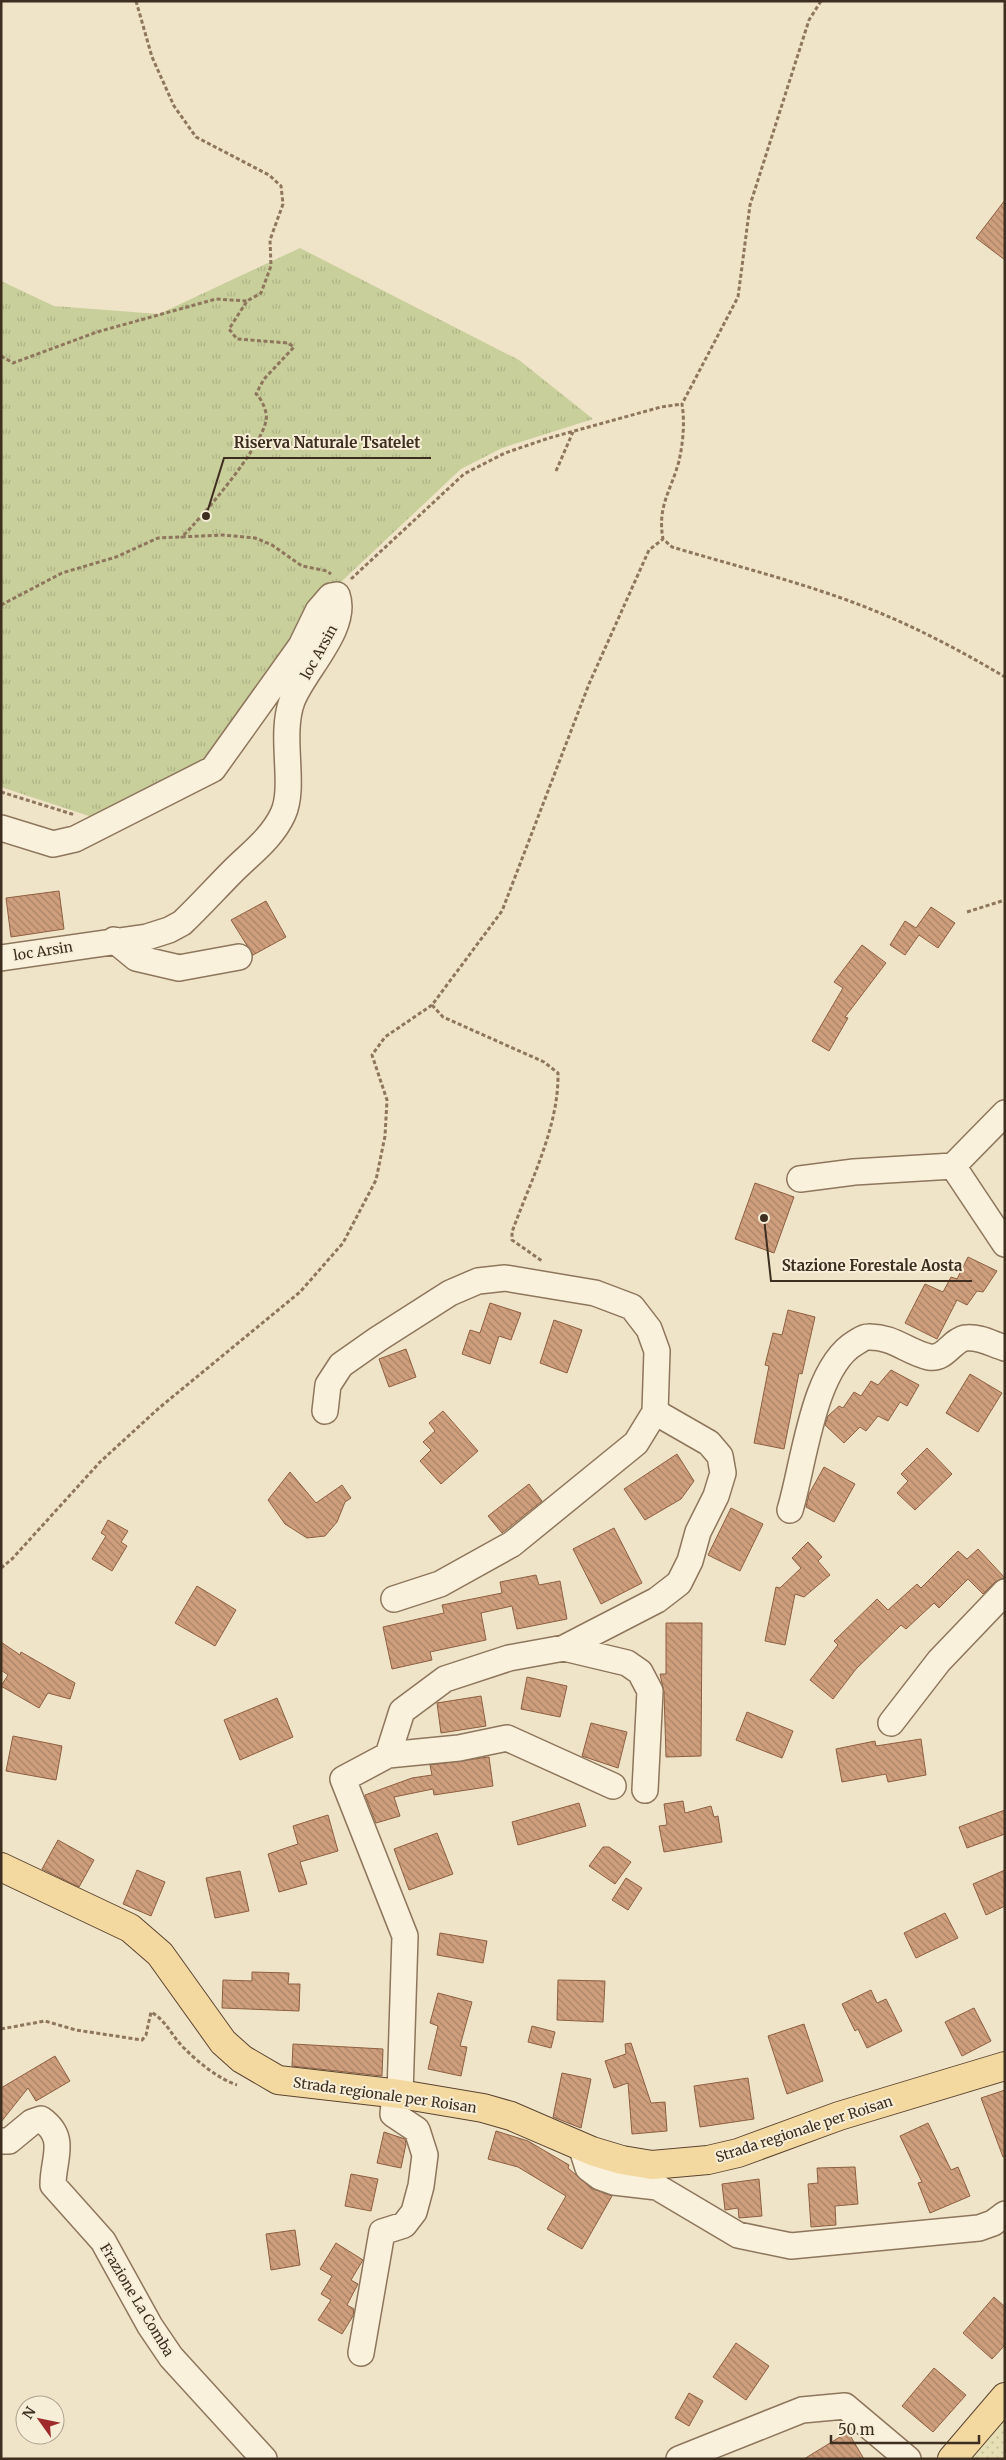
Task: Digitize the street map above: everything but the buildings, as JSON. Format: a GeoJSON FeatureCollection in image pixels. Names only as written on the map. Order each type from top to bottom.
{"type":"FeatureCollection","features":[{"type":"Feature","properties":{"kind":"main road","name":"Strada regionale per Roisan"},"geometry":{"type":"LineString","coordinates":[[1,1866],[130,1928],[160,1954],[223,2042],[242,2059],[278,2080],[400,2094],[492,2111],[510,2116],[580,2146],[622,2160],[652,2165],[708,2160],[738,2153],[839,2116],[1005,2066]]}},
{"type":"Feature","properties":{"kind":"main road"},"geometry":{"type":"LineString","coordinates":[[952,2459],[1005,2398]]}},
{"type":"Feature","properties":{"kind":"street","name":"loc Arsin"},"geometry":{"type":"LineString","coordinates":[[1,828],[53,844],[76,840],[213,769],[300,646],[318,611],[331,596],[337,596],[339,615],[290,706],[287,720],[288,800],[284,814],[265,842],[182,922],[169,930],[147,937],[114,940],[1,958]]}},
{"type":"Feature","properties":{"kind":"street"},"geometry":{"type":"LineString","coordinates":[[114,940],[136,958],[179,968],[239,957]]}},
{"type":"Feature","properties":{"kind":"street"},"geometry":{"type":"LineString","coordinates":[[800,1179],[854,1172],[953,1166],[1005,1113]]}},
{"type":"Feature","properties":{"kind":"street"},"geometry":{"type":"LineString","coordinates":[[953,1166],[1005,1244]]}},
{"type":"Feature","properties":{"kind":"street"},"geometry":{"type":"LineString","coordinates":[[326,1411],[328,1385],[341,1365],[450,1293],[478,1281],[505,1278],[552,1284],[595,1293],[632,1307],[649,1329],[657,1351],[655,1412],[636,1443],[512,1544],[440,1584],[394,1599]]}},
{"type":"Feature","properties":{"kind":"street"},"geometry":{"type":"LineString","coordinates":[[790,1510],[820,1394],[835,1361],[848,1348],[865,1337],[884,1338],[930,1357],[941,1356],[953,1345],[966,1338],[990,1341],[1005,1348]]}},
{"type":"Feature","properties":{"kind":"street"},"geometry":{"type":"LineString","coordinates":[[388,1755],[402,1711],[445,1679],[509,1658],[564,1648],[657,1600],[679,1583],[690,1561],[698,1532],[716,1496],[723,1473],[720,1456],[710,1443],[655,1412]]}},
{"type":"Feature","properties":{"kind":"street"},"geometry":{"type":"LineString","coordinates":[[891,1722],[939,1661],[1005,1592]]}},
{"type":"Feature","properties":{"kind":"street"},"geometry":{"type":"LineString","coordinates":[[564,1648],[627,1663],[640,1672],[650,1691],[645,1790]]}},
{"type":"Feature","properties":{"kind":"street"},"geometry":{"type":"LineString","coordinates":[[361,2353],[382,2232],[404,2225],[414,2212],[421,2186],[425,2155],[417,2130],[393,2114],[394,2104],[400,2094],[405,1936],[343,1779],[388,1755],[459,1748],[507,1738],[613,1786]]}},
{"type":"Feature","properties":{"kind":"street","name":"Frazione La Comba"},"geometry":{"type":"LineString","coordinates":[[1,2141],[9,2142],[32,2122],[41,2119],[51,2126],[59,2142],[53,2185],[103,2241],[150,2326],[171,2357],[264,2459]]}},
{"type":"Feature","properties":{"kind":"street"},"geometry":{"type":"LineString","coordinates":[[580,2146],[588,2168],[600,2177],[614,2182],[657,2187],[738,2235],[791,2246],[979,2228],[993,2223],[1005,2214]]}},
{"type":"Feature","properties":{"kind":"street"},"geometry":{"type":"LineString","coordinates":[[679,2459],[802,2410],[844,2406],[908,2459]]}},
{"type":"Feature","properties":{"kind":"path"},"geometry":{"type":"LineString","coordinates":[[136,1],[152,57],[174,106],[196,136],[269,175],[281,186],[283,204],[270,240],[271,266],[261,293],[247,301],[229,329],[237,339],[288,343],[294,347],[264,379],[256,394],[261,398],[267,419],[257,444],[201,518],[181,538]]}},
{"type":"Feature","properties":{"kind":"path"},"geometry":{"type":"LineString","coordinates":[[821,1],[809,20],[750,204],[738,297],[682,404],[684,419],[679,460],[660,514],[663,539],[672,547],[843,599],[894,619],[955,648],[1005,677]]}},
{"type":"Feature","properties":{"kind":"path"},"geometry":{"type":"LineString","coordinates":[[1,356],[13,363],[97,332],[216,299],[247,301]]}},
{"type":"Feature","properties":{"kind":"path"},"geometry":{"type":"LineString","coordinates":[[349,581],[464,474],[505,453],[661,407],[682,404]]}},
{"type":"Feature","properties":{"kind":"path"},"geometry":{"type":"LineString","coordinates":[[556,472],[573,432]]}},
{"type":"Feature","properties":{"kind":"path"},"geometry":{"type":"LineString","coordinates":[[1,605],[62,573],[116,557],[158,538],[223,535],[255,538],[272,545],[302,566],[327,570],[333,576]]}},
{"type":"Feature","properties":{"kind":"path"},"geometry":{"type":"LineString","coordinates":[[1,1568],[12,1559],[100,1462],[159,1408],[300,1292],[343,1242],[376,1180],[385,1136],[387,1100],[372,1055],[385,1038],[432,1005],[502,911],[589,684],[648,550],[663,539]]}},
{"type":"Feature","properties":{"kind":"path"},"geometry":{"type":"LineString","coordinates":[[1,792],[104,825]]}},
{"type":"Feature","properties":{"kind":"path"},"geometry":{"type":"LineString","coordinates":[[967,912],[1005,900]]}},
{"type":"Feature","properties":{"kind":"path"},"geometry":{"type":"LineString","coordinates":[[432,1005],[442,1017],[544,1062],[558,1073],[558,1092],[536,1174],[512,1232],[512,1240],[543,1262],[552,1284]]}},
{"type":"Feature","properties":{"kind":"path"},"geometry":{"type":"LineString","coordinates":[[1,2029],[45,2021],[76,2030],[142,2040],[146,2035],[150,2012],[161,2018],[185,2049],[227,2081],[247,2089],[262,2071]]}},
{"type":"Feature","properties":{"kind":"shaded area"},"geometry":{"type":"Polygon","coordinates":[[[1005,2419],[1005,2459],[969,2459],[1005,2419]]]}},
{"type":"Feature","properties":{"kind":"green space"},"geometry":{"type":"Polygon","coordinates":[[[300,248],[519,360],[593,419],[502,448],[461,469],[342,581],[209,764],[101,820],[1,787],[1,281],[54,306],[159,314],[300,248]]]}},
{"type":"Feature","properties":{"kind":"place","name":"Riserva Naturale Tsatelet"},"geometry":{"type":"Point","coordinates":[206,516]}},
{"type":"Feature","properties":{"kind":"place","name":"Stazione Forestale Aosta"},"geometry":{"type":"Point","coordinates":[764,1218]}}]}
